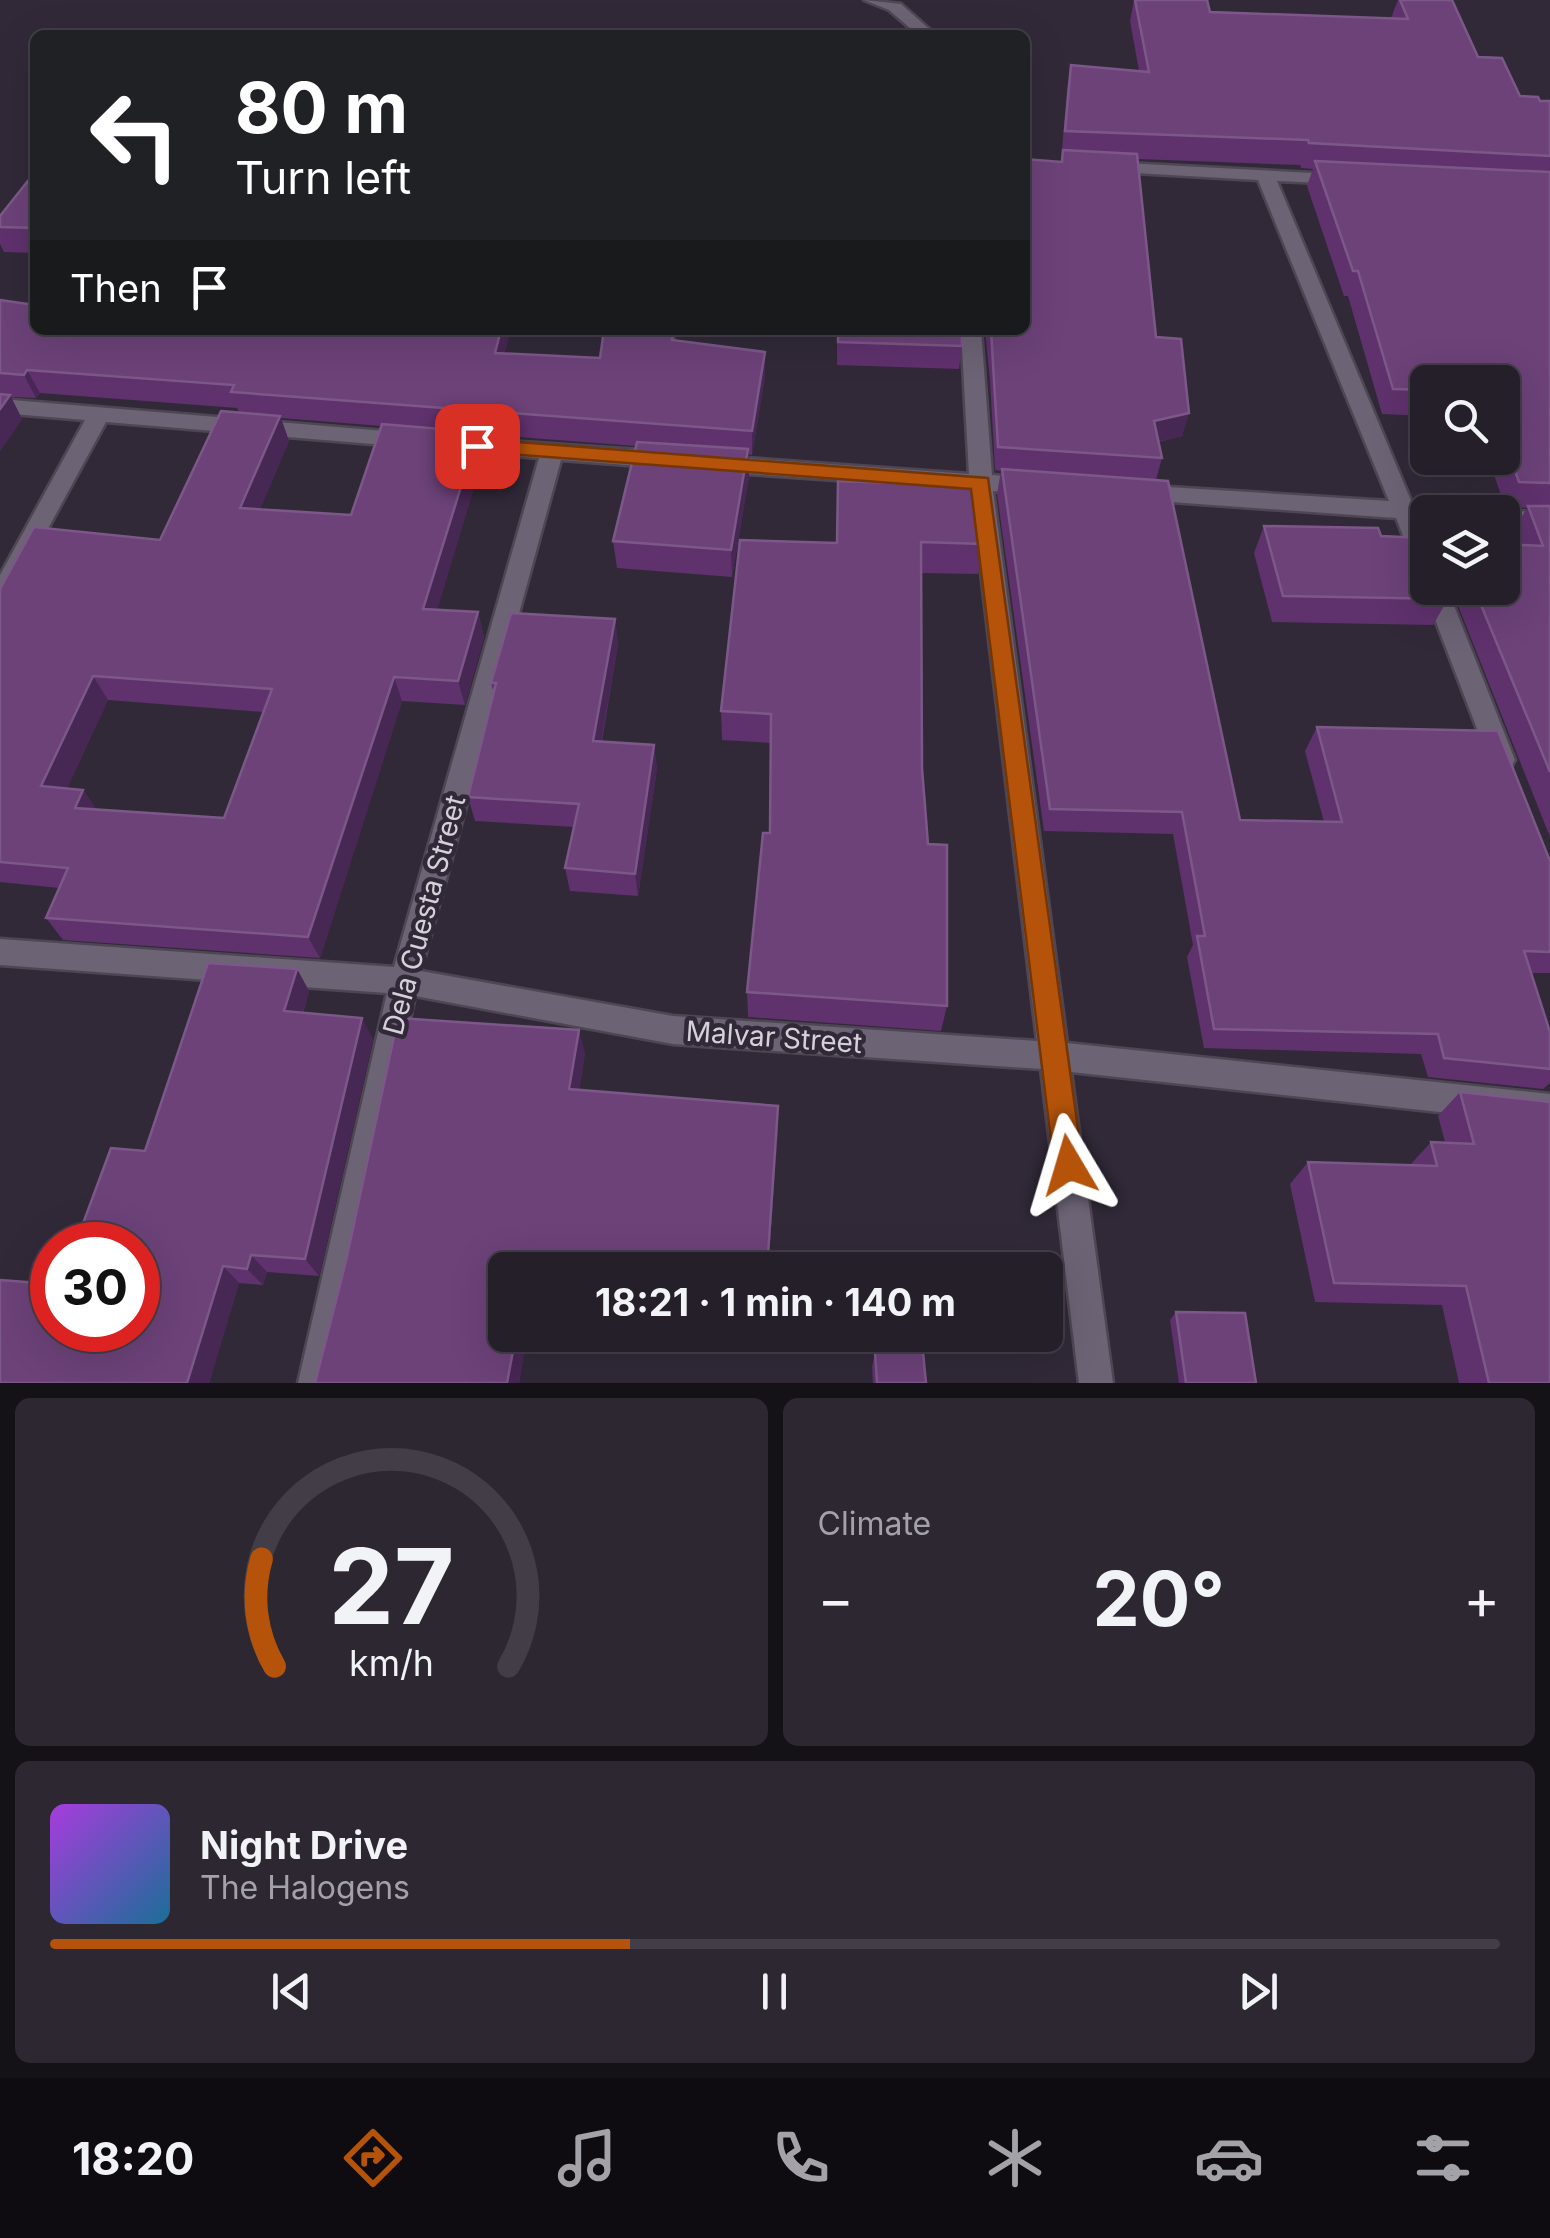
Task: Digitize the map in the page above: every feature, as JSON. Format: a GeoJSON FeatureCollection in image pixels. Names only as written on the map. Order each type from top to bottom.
{"type":"FeatureCollection","features":[{"type":"Feature","properties":{"kind":"street"},"geometry":{"type":"LineString","coordinates":[[872,0],[895,7],[922,30]]}},
{"type":"Feature","properties":{"kind":"street"},"geometry":{"type":"LineString","coordinates":[[1080,166],[1360,180]]}},
{"type":"Feature","properties":{"kind":"street"},"geometry":{"type":"LineString","coordinates":[[1265,175],[1410,523]]}},
{"type":"Feature","properties":{"kind":"street"},"geometry":{"type":"LineString","coordinates":[[972,335],[981,483],[1096,1383]]}},
{"type":"Feature","properties":{"kind":"street"},"geometry":{"type":"LineString","coordinates":[[0,406],[552,452],[1058,488]]}},
{"type":"Feature","properties":{"kind":"street"},"geometry":{"type":"LineString","coordinates":[[0,596],[99,415]]}},
{"type":"Feature","properties":{"kind":"street","name":"Dela Cuesta Street"},"geometry":{"type":"LineString","coordinates":[[315,1383],[404,980],[552,452]]}},
{"type":"Feature","properties":{"kind":"street"},"geometry":{"type":"LineString","coordinates":[[1116,492],[1410,510]]}},
{"type":"Feature","properties":{"kind":"street"},"geometry":{"type":"LineString","coordinates":[[1520,519],[1550,521]]}},
{"type":"Feature","properties":{"kind":"street"},"geometry":{"type":"LineString","coordinates":[[1442,605],[1514,790]]}},
{"type":"Feature","properties":{"kind":"street","name":"Malvar Street"},"geometry":{"type":"LineString","coordinates":[[0,952],[404,980],[672,1030],[1055,1056],[1550,1110]]}},
{"type":"Feature","properties":{"kind":"building"},"geometry":{"type":"Polygon","coordinates":[[[1135,0],[1207,0],[1210,12],[1408,19],[1400,0],[1452,0],[1478,57],[1502,58],[1520,96],[1550,101],[1550,156],[1308,140],[1065,131],[1071,65],[1149,72],[1135,0]]]}},
{"type":"Feature","properties":{"kind":"building"},"geometry":{"type":"Polygon","coordinates":[[[1063,150],[1137,154],[1156,337],[1181,339],[1189,413],[1154,421],[1162,458],[998,447],[991,335],[1030,335],[1030,159],[1062,162],[1063,150]]]}},
{"type":"Feature","properties":{"kind":"building"},"geometry":{"type":"Polygon","coordinates":[[[1315,161],[1550,172],[1550,483],[1519,482],[1516,475],[1520,475],[1520,365],[1410,365],[1410,389],[1393,389],[1358,271],[1353,271],[1315,161]]]}},
{"type":"Feature","properties":{"kind":"building"},"geometry":{"type":"Polygon","coordinates":[[[30,178],[30,228],[0,227],[0,216],[30,178]]]}},
{"type":"Feature","properties":{"kind":"building"},"geometry":{"type":"Polygon","coordinates":[[[0,300],[30,304],[30,335],[500,335],[495,353],[600,358],[603,335],[673,335],[672,340],[765,352],[752,431],[231,392],[234,385],[27,370],[24,375],[0,373],[0,300]]]}},
{"type":"Feature","properties":{"kind":"building"},"geometry":{"type":"Polygon","coordinates":[[[838,335],[962,335],[962,346],[838,342],[838,335]]]}},
{"type":"Feature","properties":{"kind":"building"},"geometry":{"type":"Polygon","coordinates":[[[0,394],[10,395],[0,409],[0,394]]]}},
{"type":"Feature","properties":{"kind":"building"},"geometry":{"type":"Polygon","coordinates":[[[221,411],[280,416],[240,508],[351,515],[382,424],[478,432],[423,609],[478,612],[458,681],[394,677],[308,937],[46,918],[68,868],[0,862],[0,589],[34,527],[160,540],[221,411]],[[93,676],[41,786],[83,790],[75,808],[224,818],[272,689],[93,676]]]}},
{"type":"Feature","properties":{"kind":"building"},"geometry":{"type":"Polygon","coordinates":[[[637,442],[748,449],[731,550],[613,541],[637,442]]]}},
{"type":"Feature","properties":{"kind":"building"},"geometry":{"type":"Polygon","coordinates":[[[1002,469],[1168,481],[1240,820],[1342,822],[1317,727],[1498,731],[1550,861],[1550,952],[1524,951],[1550,1032],[1550,1069],[1444,1058],[1438,1034],[1214,1029],[1197,936],[1205,936],[1182,812],[1050,809],[1002,469]]]}},
{"type":"Feature","properties":{"kind":"building"},"geometry":{"type":"Polygon","coordinates":[[[838,481],[975,486],[983,544],[921,542],[922,768],[928,844],[947,845],[947,1006],[747,992],[763,833],[770,833],[771,714],[721,711],[740,540],[837,543],[838,481]]]}},
{"type":"Feature","properties":{"kind":"building"},"geometry":{"type":"Polygon","coordinates":[[[1528,506],[1550,506],[1550,772],[1481,605],[1520,605],[1520,545],[1543,546],[1528,506]]]}},
{"type":"Feature","properties":{"kind":"building"},"geometry":{"type":"Polygon","coordinates":[[[1264,526],[1378,528],[1381,536],[1410,537],[1410,598],[1283,596],[1264,526]]]}},
{"type":"Feature","properties":{"kind":"building"},"geometry":{"type":"Polygon","coordinates":[[[511,613],[615,619],[593,741],[654,745],[635,874],[565,868],[579,804],[468,797],[496,683],[491,683],[511,613]]]}},
{"type":"Feature","properties":{"kind":"building"},"geometry":{"type":"Polygon","coordinates":[[[208,963],[297,969],[284,1011],[362,1018],[305,1259],[251,1255],[247,1269],[223,1266],[187,1383],[0,1383],[0,1280],[30,1282],[30,1352],[160,1352],[160,1222],[84,1222],[111,1148],[145,1151],[208,963]]]}},
{"type":"Feature","properties":{"kind":"building"},"geometry":{"type":"Polygon","coordinates":[[[398,1018],[579,1030],[569,1089],[778,1106],[768,1252],[488,1252],[488,1352],[513,1352],[507,1383],[315,1383],[346,1261],[398,1018]]]}},
{"type":"Feature","properties":{"kind":"building"},"geometry":{"type":"Polygon","coordinates":[[[1460,1092],[1550,1102],[1550,1383],[1489,1383],[1466,1286],[1334,1283],[1308,1162],[1437,1166],[1431,1142],[1474,1144],[1460,1092]]]}},
{"type":"Feature","properties":{"kind":"building"},"geometry":{"type":"Polygon","coordinates":[[[1176,1312],[1245,1313],[1256,1383],[1186,1383],[1176,1312]]]}},
{"type":"Feature","properties":{"kind":"building"},"geometry":{"type":"Polygon","coordinates":[[[923,1352],[926,1383],[877,1383],[875,1353],[923,1352]]]}},
{"type":"Feature","properties":{"kind":"route"},"geometry":{"type":"LineString","coordinates":[[477,446],[981,483],[1069,1165]]}}]}
